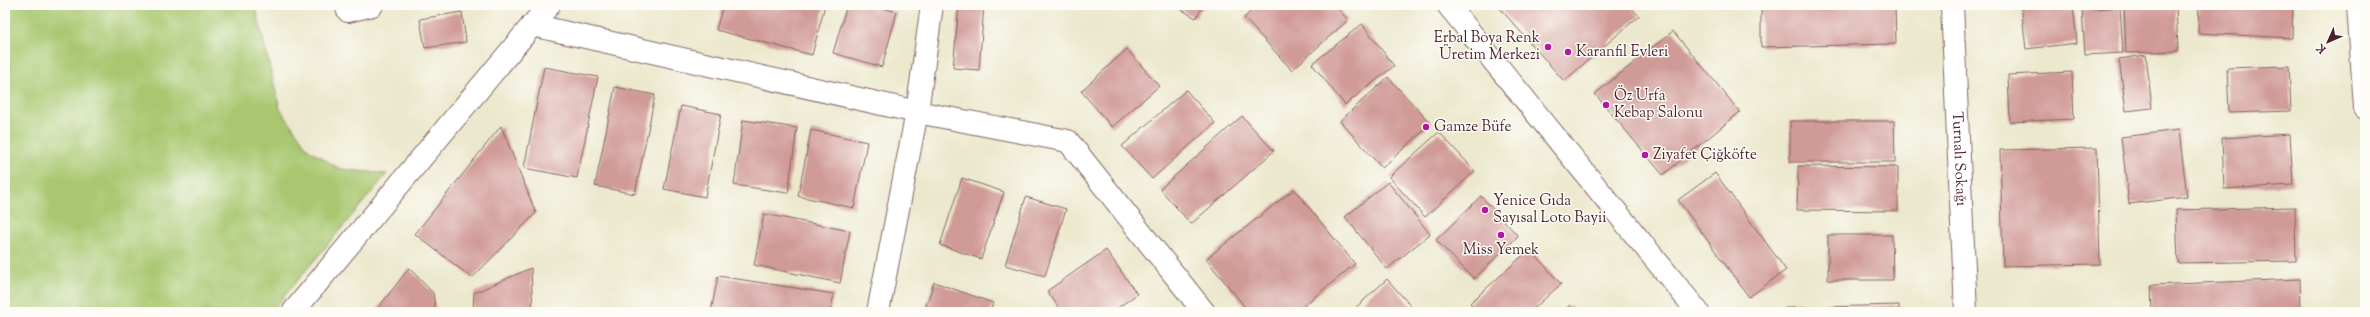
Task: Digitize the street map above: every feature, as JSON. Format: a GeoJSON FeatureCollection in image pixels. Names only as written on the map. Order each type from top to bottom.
{"type":"FeatureCollection","features":[{"type":"Feature","properties":{"kind":"street"},"geometry":{"type":"LineString","coordinates":[[346,5],[348,11],[372,5]]}},
{"type":"Feature","properties":{"kind":"street"},"geometry":{"type":"LineString","coordinates":[[293,312],[549,5]]}},
{"type":"Feature","properties":{"kind":"street"},"geometry":{"type":"LineString","coordinates":[[878,312],[917,112],[932,5]]}},
{"type":"Feature","properties":{"kind":"street"},"geometry":{"type":"LineString","coordinates":[[1448,5],[1698,312]]}},
{"type":"Feature","properties":{"kind":"street","name":"Turnalı Sokağı"},"geometry":{"type":"LineString","coordinates":[[1952,5],[1966,312]]}},
{"type":"Feature","properties":{"kind":"street"},"geometry":{"type":"LineString","coordinates":[[2358,5],[2365,108]]}},
{"type":"Feature","properties":{"kind":"street"},"geometry":{"type":"LineString","coordinates":[[532,25],[917,112],[1068,141],[1204,312]]}},
{"type":"Feature","properties":{"kind":"green space"},"geometry":{"type":"Polygon","coordinates":[[[5,5],[255,5],[280,109],[308,149],[340,169],[387,174],[271,312],[5,312],[5,5]]]}},
{"type":"Feature","properties":{"kind":"building"},"geometry":{"type":"Polygon","coordinates":[[[723,5],[825,5],[812,55],[716,30],[723,5]]]}},
{"type":"Feature","properties":{"kind":"building"},"geometry":{"type":"Polygon","coordinates":[[[847,5],[872,5],[897,12],[882,67],[833,53],[847,5]]]}},
{"type":"Feature","properties":{"kind":"building"},"geometry":{"type":"Polygon","coordinates":[[[959,5],[984,5],[979,70],[953,68],[959,5]]]}},
{"type":"Feature","properties":{"kind":"building"},"geometry":{"type":"Polygon","coordinates":[[[1173,5],[1204,5],[1196,18],[1173,5]]]}},
{"type":"Feature","properties":{"kind":"building"},"geometry":{"type":"Polygon","coordinates":[[[1258,5],[1335,5],[1348,20],[1292,70],[1244,18],[1258,5]]]}},
{"type":"Feature","properties":{"kind":"building","name":"Karanfil Evleri"},"geometry":{"type":"Polygon","coordinates":[[[1497,5],[1629,5],[1639,16],[1564,81],[1497,5]]]}},
{"type":"Feature","properties":{"kind":"building"},"geometry":{"type":"Polygon","coordinates":[[[1761,5],[1895,5],[1896,44],[1761,47],[1761,5]]]}},
{"type":"Feature","properties":{"kind":"building"},"geometry":{"type":"Polygon","coordinates":[[[2021,5],[2073,5],[2077,43],[2026,49],[2021,5]]]}},
{"type":"Feature","properties":{"kind":"building"},"geometry":{"type":"Polygon","coordinates":[[[2124,5],[2176,5],[2178,51],[2126,53],[2124,5]]]}},
{"type":"Feature","properties":{"kind":"building"},"geometry":{"type":"Polygon","coordinates":[[[2199,5],[2293,5],[2292,38],[2198,33],[2199,5]]]}},
{"type":"Feature","properties":{"kind":"building"},"geometry":{"type":"Polygon","coordinates":[[[2120,7],[2123,53],[2085,55],[2082,10],[2120,7]]]}},
{"type":"Feature","properties":{"kind":"building"},"geometry":{"type":"Polygon","coordinates":[[[462,12],[466,42],[425,48],[420,19],[462,12]]]}},
{"type":"Feature","properties":{"kind":"building"},"geometry":{"type":"Polygon","coordinates":[[[1362,24],[1394,66],[1345,105],[1312,64],[1362,24]]]}},
{"type":"Feature","properties":{"kind":"building"},"geometry":{"type":"Polygon","coordinates":[[[1673,31],[1740,112],[1663,175],[1595,94],[1673,31]]]}},
{"type":"Feature","properties":{"kind":"building"},"geometry":{"type":"Polygon","coordinates":[[[1127,49],[1159,86],[1112,127],[1081,91],[1127,49]]]}},
{"type":"Feature","properties":{"kind":"building"},"geometry":{"type":"Polygon","coordinates":[[[2146,55],[2152,108],[2126,111],[2119,59],[2146,55]]]}},
{"type":"Feature","properties":{"kind":"building"},"geometry":{"type":"Polygon","coordinates":[[[2289,66],[2291,111],[2229,113],[2227,68],[2289,66]]]}},
{"type":"Feature","properties":{"kind":"building"},"geometry":{"type":"Polygon","coordinates":[[[544,67],[598,77],[577,178],[524,168],[544,67]]]}},
{"type":"Feature","properties":{"kind":"building"},"geometry":{"type":"Polygon","coordinates":[[[2072,72],[2074,119],[2010,122],[2008,75],[2072,72]]]}},
{"type":"Feature","properties":{"kind":"building"},"geometry":{"type":"Polygon","coordinates":[[[1388,77],[1431,124],[1382,168],[1340,121],[1388,77]]]}},
{"type":"Feature","properties":{"kind":"building"},"geometry":{"type":"Polygon","coordinates":[[[615,87],[655,95],[635,194],[595,186],[615,87]]]}},
{"type":"Feature","properties":{"kind":"building"},"geometry":{"type":"Polygon","coordinates":[[[1186,90],[1215,123],[1152,179],[1122,146],[1186,90]]]}},
{"type":"Feature","properties":{"kind":"building"},"geometry":{"type":"Polygon","coordinates":[[[681,106],[721,114],[705,197],[664,189],[681,106]]]}},
{"type":"Feature","properties":{"kind":"building"},"geometry":{"type":"Polygon","coordinates":[[[1242,116],[1274,151],[1191,224],[1160,189],[1242,116]]]}},
{"type":"Feature","properties":{"kind":"building"},"geometry":{"type":"Polygon","coordinates":[[[743,120],[797,128],[788,193],[734,185],[743,120]]]}},
{"type":"Feature","properties":{"kind":"building"},"geometry":{"type":"Polygon","coordinates":[[[1790,121],[1894,121],[1895,162],[1790,162],[1790,121]]]}},
{"type":"Feature","properties":{"kind":"building"},"geometry":{"type":"Polygon","coordinates":[[[501,126],[536,213],[472,278],[415,234],[501,126]]]}},
{"type":"Feature","properties":{"kind":"building"},"geometry":{"type":"Polygon","coordinates":[[[811,130],[867,142],[854,208],[798,196],[811,130]]]}},
{"type":"Feature","properties":{"kind":"building"},"geometry":{"type":"Polygon","coordinates":[[[2179,130],[2187,197],[2129,204],[2121,137],[2179,130]]]}},
{"type":"Feature","properties":{"kind":"building"},"geometry":{"type":"Polygon","coordinates":[[[1439,132],[1475,171],[1425,217],[1389,177],[1439,132]]]}},
{"type":"Feature","properties":{"kind":"building"},"geometry":{"type":"Polygon","coordinates":[[[2290,134],[2293,185],[2224,189],[2222,138],[2290,134]]]}},
{"type":"Feature","properties":{"kind":"building"},"geometry":{"type":"Polygon","coordinates":[[[2097,148],[2100,264],[2003,266],[2000,150],[2097,148]]]}},
{"type":"Feature","properties":{"kind":"building"},"geometry":{"type":"Polygon","coordinates":[[[1798,166],[1898,167],[1898,211],[1797,210],[1798,166]]]}},
{"type":"Feature","properties":{"kind":"building"},"geometry":{"type":"Polygon","coordinates":[[[1715,173],[1786,270],[1749,297],[1678,200],[1715,173]]]}},
{"type":"Feature","properties":{"kind":"building"},"geometry":{"type":"Polygon","coordinates":[[[962,178],[1004,192],[981,259],[940,245],[962,178]]]}},
{"type":"Feature","properties":{"kind":"building"},"geometry":{"type":"Polygon","coordinates":[[[1388,182],[1430,234],[1387,269],[1345,217],[1388,182]]]}},
{"type":"Feature","properties":{"kind":"building"},"geometry":{"type":"Polygon","coordinates":[[[1294,189],[1355,264],[1296,312],[1249,312],[1206,259],[1294,189]]]}},
{"type":"Feature","properties":{"kind":"building"},"geometry":{"type":"Polygon","coordinates":[[[1481,196],[1518,236],[1474,279],[1436,240],[1481,196]]]}},
{"type":"Feature","properties":{"kind":"building"},"geometry":{"type":"Polygon","coordinates":[[[1026,197],[1066,209],[1045,276],[1005,265],[1026,197]]]}},
{"type":"Feature","properties":{"kind":"building"},"geometry":{"type":"Polygon","coordinates":[[[2295,207],[2296,261],[2178,263],[2176,210],[2295,207]]]}},
{"type":"Feature","properties":{"kind":"building"},"geometry":{"type":"Polygon","coordinates":[[[764,214],[850,231],[840,283],[754,265],[764,214]]]}},
{"type":"Feature","properties":{"kind":"building"},"geometry":{"type":"Polygon","coordinates":[[[1828,235],[1892,235],[1893,280],[1828,280],[1828,235]]]}},
{"type":"Feature","properties":{"kind":"building"},"geometry":{"type":"Polygon","coordinates":[[[1530,249],[1561,284],[1530,312],[1478,312],[1470,303],[1530,249]]]}},
{"type":"Feature","properties":{"kind":"building"},"geometry":{"type":"Polygon","coordinates":[[[1106,250],[1137,294],[1112,312],[1062,312],[1047,291],[1106,250]]]}},
{"type":"Feature","properties":{"kind":"building"},"geometry":{"type":"Polygon","coordinates":[[[409,268],[433,293],[436,312],[375,312],[409,268]]]}},
{"type":"Feature","properties":{"kind":"building"},"geometry":{"type":"Polygon","coordinates":[[[531,268],[533,312],[473,312],[474,293],[531,268]]]}},
{"type":"Feature","properties":{"kind":"building"},"geometry":{"type":"Polygon","coordinates":[[[718,276],[834,294],[830,312],[711,312],[718,276]]]}},
{"type":"Feature","properties":{"kind":"building"},"geometry":{"type":"Polygon","coordinates":[[[1387,279],[1416,312],[1351,312],[1387,279]]]}},
{"type":"Feature","properties":{"kind":"building"},"geometry":{"type":"Polygon","coordinates":[[[2300,279],[2301,312],[2152,312],[2151,285],[2300,279]]]}},
{"type":"Feature","properties":{"kind":"building"},"geometry":{"type":"Polygon","coordinates":[[[934,282],[993,303],[990,312],[924,312],[934,282]]]}},
{"type":"Feature","properties":{"kind":"building"},"geometry":{"type":"Polygon","coordinates":[[[1570,305],[1577,312],[1562,312],[1570,305]]]}},
{"type":"Feature","properties":{"kind":"building"},"geometry":{"type":"Polygon","coordinates":[[[1899,305],[1899,312],[1781,312],[1785,308],[1899,305]]]}},
{"type":"Feature","properties":{"kind":"place","name":"Erbal Boya Renk Üretim Merkezi"},"geometry":{"type":"Point","coordinates":[1548,47]}},
{"type":"Feature","properties":{"kind":"place","name":"Karanfil Evleri"},"geometry":{"type":"Point","coordinates":[1568,52]}},
{"type":"Feature","properties":{"kind":"place","name":"Öz Urfa Kebap Salonu"},"geometry":{"type":"Point","coordinates":[1606,105]}},
{"type":"Feature","properties":{"kind":"place","name":"Gamze Büfe"},"geometry":{"type":"Point","coordinates":[1426,127]}},
{"type":"Feature","properties":{"kind":"place","name":"Ziyafet Çiğköfte"},"geometry":{"type":"Point","coordinates":[1645,155]}},
{"type":"Feature","properties":{"kind":"place","name":"Yenice Gıda Sayısal Loto Bayii"},"geometry":{"type":"Point","coordinates":[1485,210]}},
{"type":"Feature","properties":{"kind":"place","name":"Miss Yemek"},"geometry":{"type":"Point","coordinates":[1501,235]}}]}
